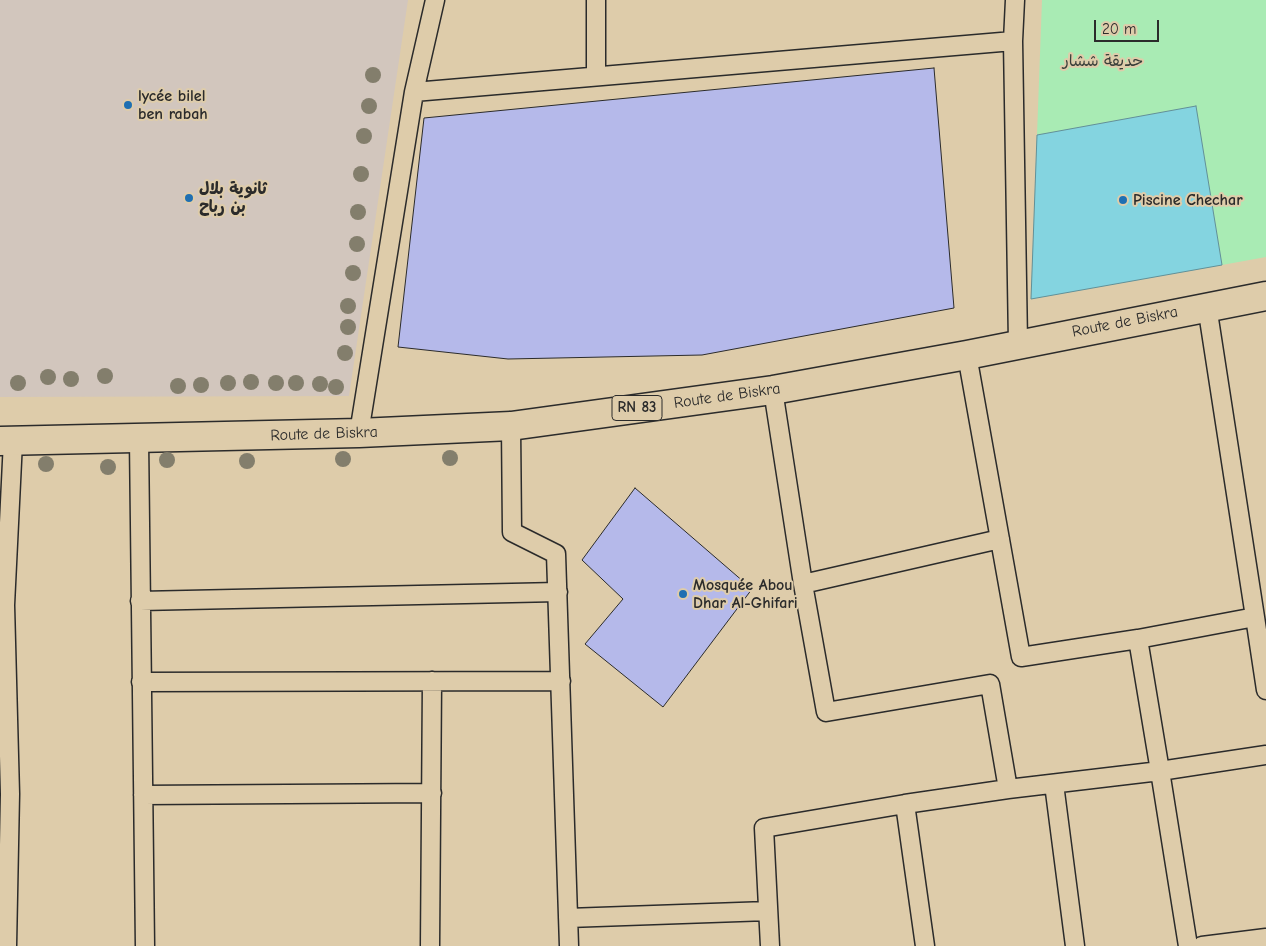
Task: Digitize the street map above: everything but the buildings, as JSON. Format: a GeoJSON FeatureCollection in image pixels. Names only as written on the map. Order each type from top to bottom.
{"type":"FeatureCollection","features":[{"type":"Feature","properties":{"kind":"main road","name":"Route de Biskra"},"geometry":{"type":"LineString","coordinates":[[6,441],[360,433],[511,426],[773,390],[968,355],[1018,343],[1266,296]]}},
{"type":"Feature","properties":{"kind":"street"},"geometry":{"type":"LineString","coordinates":[[360,433],[414,92],[435,0]]}},
{"type":"Feature","properties":{"kind":"street"},"geometry":{"type":"LineString","coordinates":[[596,0],[596,75]]}},
{"type":"Feature","properties":{"kind":"street"},"geometry":{"type":"LineString","coordinates":[[1014,0],[1018,343]]}},
{"type":"Feature","properties":{"kind":"street"},"geometry":{"type":"LineString","coordinates":[[414,92],[1013,41]]}},
{"type":"Feature","properties":{"kind":"street"},"geometry":{"type":"LineString","coordinates":[[1207,306],[1266,690]]}},
{"type":"Feature","properties":{"kind":"street"},"geometry":{"type":"LineString","coordinates":[[968,355],[1021,657],[1138,639],[1254,617]]}},
{"type":"Feature","properties":{"kind":"street"},"geometry":{"type":"LineString","coordinates":[[773,390],[803,584],[826,712],[990,684],[1008,789]]}},
{"type":"Feature","properties":{"kind":"street"},"geometry":{"type":"LineString","coordinates":[[511,426],[512,532],[556,554],[569,946]]}},
{"type":"Feature","properties":{"kind":"street"},"geometry":{"type":"LineString","coordinates":[[138,439],[145,946]]}},
{"type":"Feature","properties":{"kind":"street"},"geometry":{"type":"LineString","coordinates":[[6,441],[2,605],[5,794],[3,915],[7,946]]}},
{"type":"Feature","properties":{"kind":"street"},"geometry":{"type":"LineString","coordinates":[[803,584],[1000,539]]}},
{"type":"Feature","properties":{"kind":"street"},"geometry":{"type":"LineString","coordinates":[[140,601],[558,592]]}},
{"type":"Feature","properties":{"kind":"street"},"geometry":{"type":"LineString","coordinates":[[1138,639],[1188,946]]}},
{"type":"Feature","properties":{"kind":"street"},"geometry":{"type":"LineString","coordinates":[[141,682],[561,681]]}},
{"type":"Feature","properties":{"kind":"street"},"geometry":{"type":"LineString","coordinates":[[430,946],[432,682]]}},
{"type":"Feature","properties":{"kind":"street"},"geometry":{"type":"LineString","coordinates":[[770,946],[764,828],[1008,789],[1160,771],[1266,755]]}},
{"type":"Feature","properties":{"kind":"street"},"geometry":{"type":"LineString","coordinates":[[1054,784],[1075,946]]}},
{"type":"Feature","properties":{"kind":"street"},"geometry":{"type":"LineString","coordinates":[[143,795],[432,793]]}},
{"type":"Feature","properties":{"kind":"street"},"geometry":{"type":"LineString","coordinates":[[905,804],[925,946]]}},
{"type":"Feature","properties":{"kind":"street"},"geometry":{"type":"LineString","coordinates":[[568,918],[768,911]]}},
{"type":"Feature","properties":{"kind":"street"},"geometry":{"type":"LineString","coordinates":[[1202,946],[1266,938]]}},
{"type":"Feature","properties":{"kind":"shaded area","name":"ثانوية بلال بن رباح"},"geometry":{"type":"Polygon","coordinates":[[[0,0],[408,0],[349,396],[0,397],[0,0]]]}},
{"type":"Feature","properties":{"kind":"green space","name":"حديقة ششار"},"geometry":{"type":"Polygon","coordinates":[[[1042,0],[1266,0],[1266,257],[1222,265],[1196,106],[1037,135],[1042,0]]]}},
{"type":"Feature","properties":{"kind":"water","name":"Piscine Chechar"},"geometry":{"type":"Polygon","coordinates":[[[1196,106],[1222,265],[1031,299],[1037,135],[1196,106]]]}},
{"type":"Feature","properties":{"kind":"place","name":"lycée bilel ben rabah"},"geometry":{"type":"Point","coordinates":[128,105]}},
{"type":"Feature","properties":{"kind":"place","name":"ثانوية بلال بن رباح"},"geometry":{"type":"Point","coordinates":[189,198]}},
{"type":"Feature","properties":{"kind":"place","name":"Piscine Chechar"},"geometry":{"type":"Point","coordinates":[1123,200]}},
{"type":"Feature","properties":{"kind":"place","name":"Mosquée Abou Dhar Al-Ghifari"},"geometry":{"type":"Point","coordinates":[683,594]}}]}
